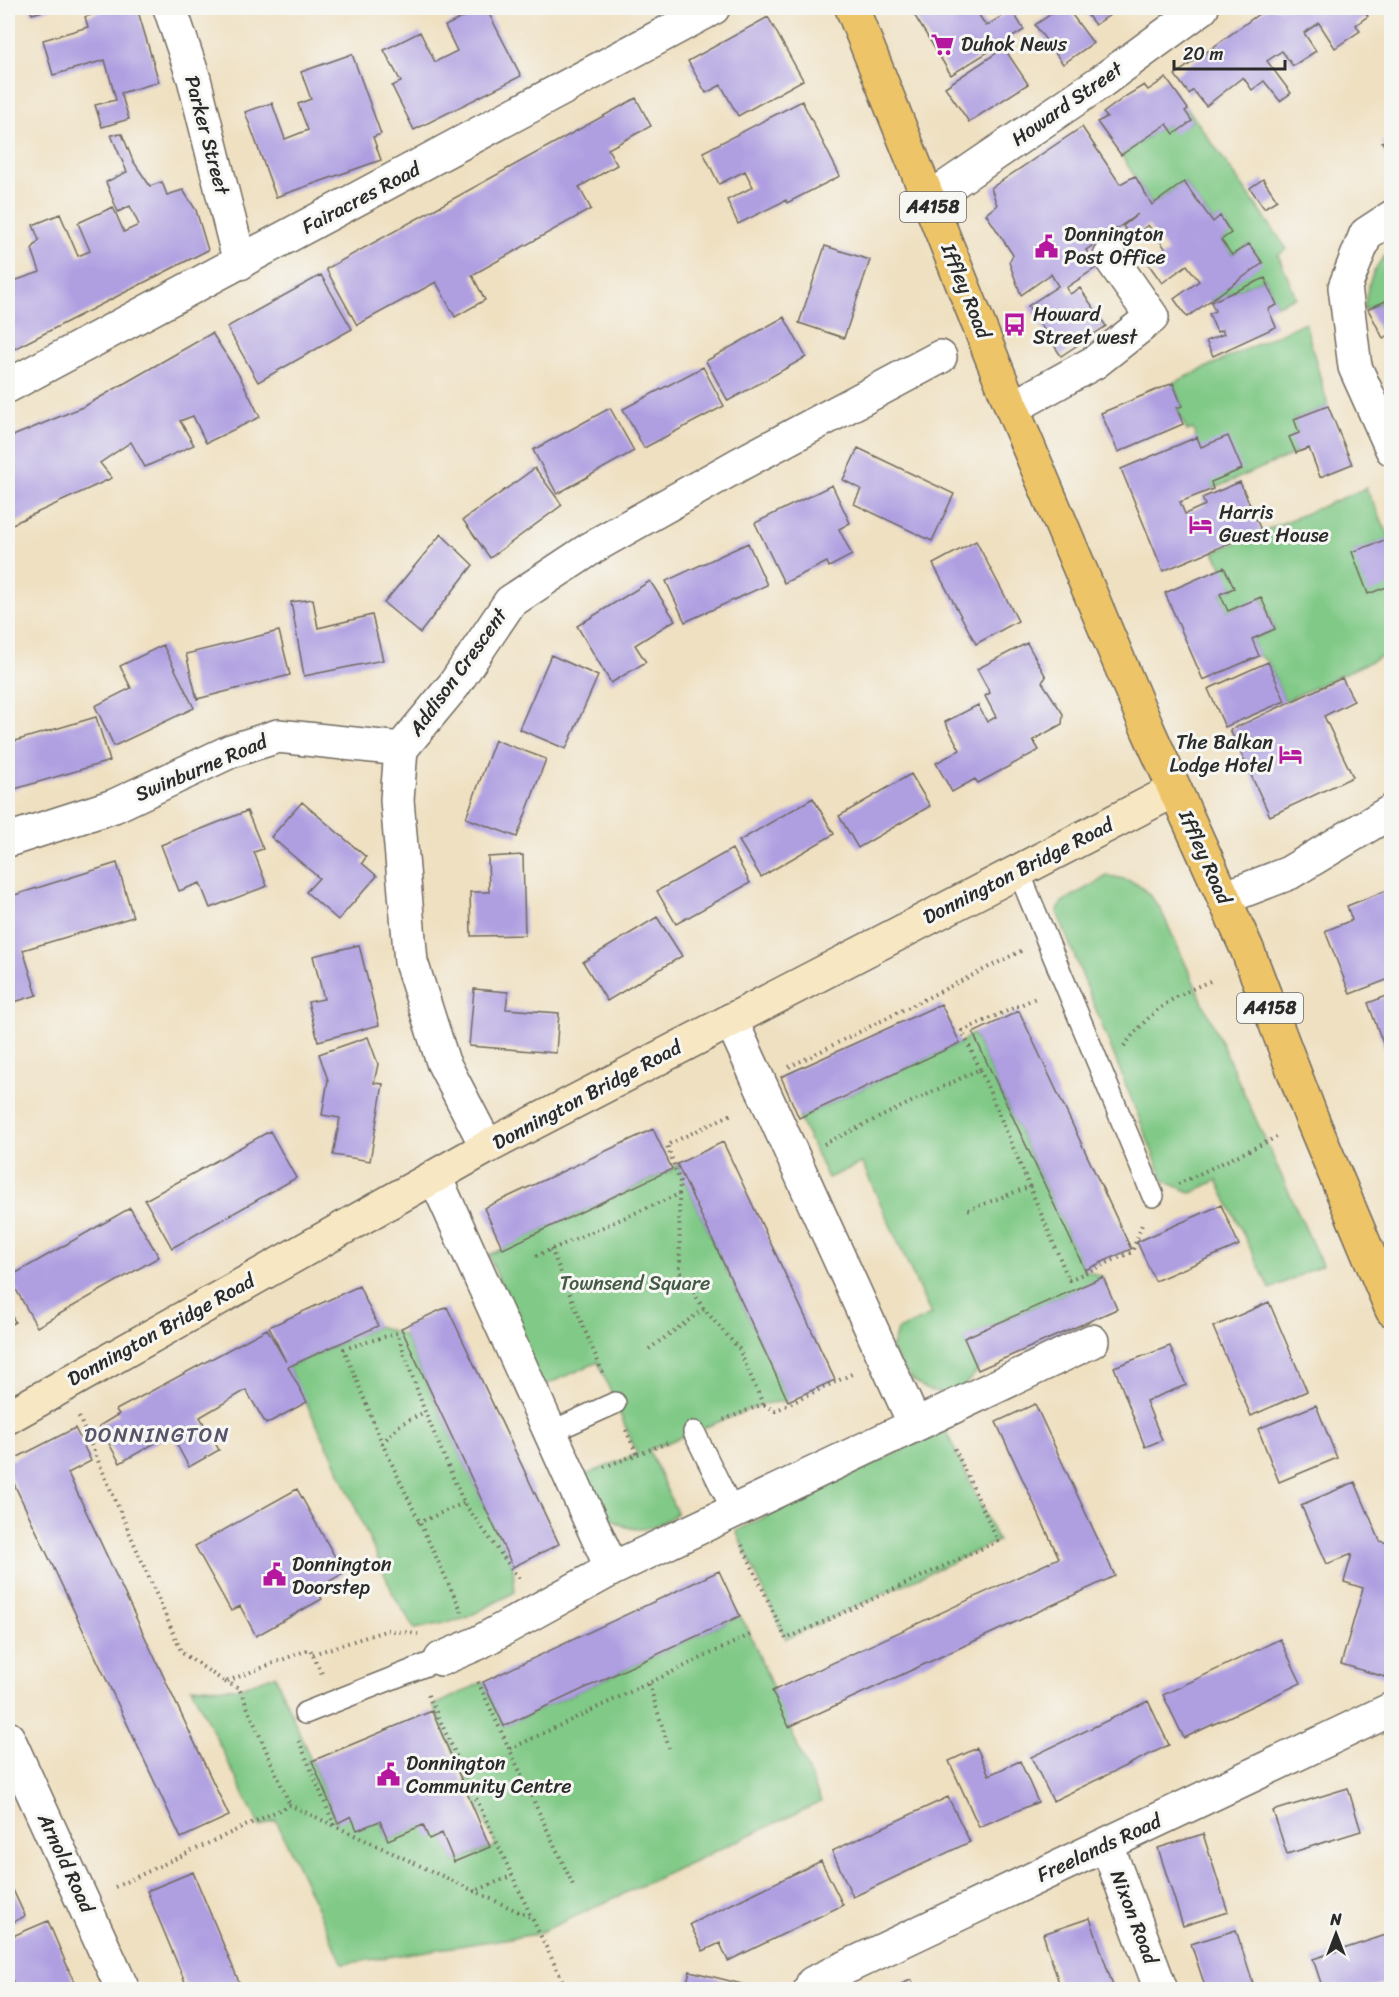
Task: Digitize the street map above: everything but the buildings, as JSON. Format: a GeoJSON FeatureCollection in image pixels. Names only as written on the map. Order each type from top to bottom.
{"type":"FeatureCollection","features":[{"type":"Feature","properties":{"kind":"main road","name":"Iffley Road"},"geometry":{"type":"LineString","coordinates":[[852,8],[1012,408],[1175,790],[1247,949],[1312,1119],[1392,1310]]}},
{"type":"Feature","properties":{"kind":"main road","name":"Donnington Bridge Road"},"geometry":{"type":"LineString","coordinates":[[8,1417],[487,1147],[1175,790]]}},
{"type":"Feature","properties":{"kind":"street","name":"Parker Street"},"geometry":{"type":"LineString","coordinates":[[170,8],[194,79],[240,263]]}},
{"type":"Feature","properties":{"kind":"street","name":"Fairacres Road"},"geometry":{"type":"LineString","coordinates":[[8,386],[713,8]]}},
{"type":"Feature","properties":{"kind":"street","name":"Howard Street"},"geometry":{"type":"LineString","coordinates":[[929,199],[1102,81],[1202,8]]}},
{"type":"Feature","properties":{"kind":"street"},"geometry":{"type":"LineString","coordinates":[[1392,217],[1366,234],[1346,287],[1355,367],[1392,449]]}},
{"type":"Feature","properties":{"kind":"street"},"geometry":{"type":"LineString","coordinates":[[1012,408],[1095,362],[1152,317],[1110,257]]}},
{"type":"Feature","properties":{"kind":"street","name":"Addison Crescent"},"geometry":{"type":"LineString","coordinates":[[487,1147],[443,1062],[411,962],[397,800],[400,749],[454,685],[510,602],[617,534],[740,464],[940,357]]}},
{"type":"Feature","properties":{"kind":"street","name":"Swinburne Road"},"geometry":{"type":"LineString","coordinates":[[8,840],[114,806],[231,751],[278,736],[400,749]]}},
{"type":"Feature","properties":{"kind":"street"},"geometry":{"type":"LineString","coordinates":[[1224,898],[1289,873],[1392,811]]}},
{"type":"Feature","properties":{"kind":"street"},"geometry":{"type":"LineString","coordinates":[[731,1020],[885,1359],[927,1420]]}},
{"type":"Feature","properties":{"kind":"street"},"geometry":{"type":"LineString","coordinates":[[435,1177],[612,1569]]}},
{"type":"Feature","properties":{"kind":"street"},"geometry":{"type":"LineString","coordinates":[[426,1655],[478,1643],[612,1569],[1092,1341]]}},
{"type":"Feature","properties":{"kind":"street","name":"Freelands Road"},"geometry":{"type":"LineString","coordinates":[[810,1989],[813,1983],[1392,1708]]}},
{"type":"Feature","properties":{"kind":"street","name":"Arnold Road"},"geometry":{"type":"LineString","coordinates":[[8,1738],[123,1989]]}},
{"type":"Feature","properties":{"kind":"street","name":"Nixon Road"},"geometry":{"type":"LineString","coordinates":[[1107,1845],[1161,1989]]}},
{"type":"Feature","properties":{"kind":"lane"},"geometry":{"type":"LineString","coordinates":[[1018,870],[1153,1196]]}},
{"type":"Feature","properties":{"kind":"lane"},"geometry":{"type":"LineString","coordinates":[[551,1432],[615,1403]]}},
{"type":"Feature","properties":{"kind":"lane"},"geometry":{"type":"LineString","coordinates":[[694,1432],[731,1513]]}},
{"type":"Feature","properties":{"kind":"lane"},"geometry":{"type":"LineString","coordinates":[[305,1713],[426,1655]]}},
{"type":"Feature","properties":{"kind":"path"},"geometry":{"type":"LineString","coordinates":[[786,1068],[1020,952]]}},
{"type":"Feature","properties":{"kind":"path"},"geometry":{"type":"LineString","coordinates":[[1099,1063],[1119,1053],[1145,1019],[1160,1006],[1210,981]]}},
{"type":"Feature","properties":{"kind":"path"},"geometry":{"type":"LineString","coordinates":[[1045,994],[962,1031],[1031,1186],[1069,1280],[1132,1252],[1153,1196],[1312,1119]]}},
{"type":"Feature","properties":{"kind":"path"},"geometry":{"type":"LineString","coordinates":[[795,1158],[980,1069]]}},
{"type":"Feature","properties":{"kind":"path"},"geometry":{"type":"LineString","coordinates":[[736,1112],[667,1145],[680,1182],[680,1272],[704,1309],[739,1349],[763,1404],[775,1411],[885,1359]]}},
{"type":"Feature","properties":{"kind":"path"},"geometry":{"type":"LineString","coordinates":[[968,1210],[1031,1186]]}},
{"type":"Feature","properties":{"kind":"path"},"geometry":{"type":"LineString","coordinates":[[536,1256],[679,1194]]}},
{"type":"Feature","properties":{"kind":"path"},"geometry":{"type":"LineString","coordinates":[[551,1249],[637,1455]]}},
{"type":"Feature","properties":{"kind":"path"},"geometry":{"type":"LineString","coordinates":[[649,1349],[704,1309]]}},
{"type":"Feature","properties":{"kind":"path"},"geometry":{"type":"LineString","coordinates":[[522,1583],[464,1503],[425,1412],[398,1333],[344,1349],[382,1443],[418,1523],[478,1643],[477,1679],[574,1887]]}},
{"type":"Feature","properties":{"kind":"path"},"geometry":{"type":"LineString","coordinates":[[573,1482],[763,1404]]}},
{"type":"Feature","properties":{"kind":"path"},"geometry":{"type":"LineString","coordinates":[[77,1411],[182,1653],[225,1682],[239,1688],[290,1805],[472,1892],[532,1918]]}},
{"type":"Feature","properties":{"kind":"path"},"geometry":{"type":"LineString","coordinates":[[382,1443],[401,1424],[425,1412]]}},
{"type":"Feature","properties":{"kind":"path"},"geometry":{"type":"LineString","coordinates":[[731,1513],[786,1639],[998,1540],[927,1420]]}},
{"type":"Feature","properties":{"kind":"path"},"geometry":{"type":"LineString","coordinates":[[418,1523],[464,1503]]}},
{"type":"Feature","properties":{"kind":"path"},"geometry":{"type":"LineString","coordinates":[[313,1654],[388,1630],[426,1655],[511,1876],[567,1989]]}},
{"type":"Feature","properties":{"kind":"path"},"geometry":{"type":"LineString","coordinates":[[510,1749],[750,1635]]}},
{"type":"Feature","properties":{"kind":"path"},"geometry":{"type":"LineString","coordinates":[[225,1682],[310,1649],[316,1659]]}},
{"type":"Feature","properties":{"kind":"path"},"geometry":{"type":"LineString","coordinates":[[649,1684],[669,1748]]}},
{"type":"Feature","properties":{"kind":"path"},"geometry":{"type":"LineString","coordinates":[[305,1713],[290,1720],[335,1827]]}},
{"type":"Feature","properties":{"kind":"path"},"geometry":{"type":"LineString","coordinates":[[84,1902],[290,1805]]}},
{"type":"Feature","properties":{"kind":"path"},"geometry":{"type":"LineString","coordinates":[[472,1892],[511,1876]]}},
{"type":"Feature","properties":{"kind":"green space"},"geometry":{"type":"Polygon","coordinates":[[[1188,109],[1287,249],[1278,255],[1296,297],[1277,305],[1265,278],[1211,302],[1210,300],[1262,263],[1249,244],[1232,255],[1221,240],[1231,232],[1220,217],[1213,222],[1184,182],[1152,204],[1121,155],[1167,124],[1174,133],[1192,121],[1185,111],[1188,109]]]}},
{"type":"Feature","properties":{"kind":"green space"},"geometry":{"type":"Polygon","coordinates":[[[1391,250],[1391,298],[1364,310],[1375,270],[1391,250]]]}},
{"type":"Feature","properties":{"kind":"green space"},"geometry":{"type":"Polygon","coordinates":[[[1305,322],[1328,406],[1294,419],[1299,433],[1290,437],[1296,453],[1213,489],[1193,429],[1187,431],[1177,408],[1182,405],[1173,383],[1305,322]]]}},
{"type":"Feature","properties":{"kind":"green space"},"geometry":{"type":"Polygon","coordinates":[[[1366,488],[1390,538],[1353,552],[1391,585],[1391,652],[1285,701],[1268,662],[1259,656],[1252,639],[1275,629],[1262,597],[1228,611],[1220,594],[1234,588],[1214,552],[1366,488]]]}},
{"type":"Feature","properties":{"kind":"green space"},"geometry":{"type":"Polygon","coordinates":[[[1107,876],[1137,884],[1160,908],[1322,1265],[1270,1289],[1217,1180],[1192,1193],[1164,1181],[1057,912],[1062,902],[1107,876]]]}},
{"type":"Feature","properties":{"kind":"green space"},"geometry":{"type":"Polygon","coordinates":[[[973,1033],[1085,1270],[1103,1277],[964,1338],[978,1370],[957,1394],[944,1394],[933,1392],[916,1383],[891,1348],[898,1330],[931,1315],[862,1163],[828,1178],[799,1118],[960,1043],[973,1033]]]}},
{"type":"Feature","properties":{"kind":"green space","name":"Townsend Square"},"geometry":{"type":"Polygon","coordinates":[[[677,1164],[788,1401],[763,1404],[649,1450],[677,1513],[655,1526],[639,1529],[618,1523],[608,1516],[580,1477],[637,1454],[598,1362],[541,1387],[489,1255],[672,1170],[677,1164]]]}},
{"type":"Feature","properties":{"kind":"green space"},"geometry":{"type":"Polygon","coordinates":[[[378,1326],[404,1335],[513,1566],[515,1592],[464,1619],[415,1629],[394,1596],[336,1463],[288,1367],[378,1326]]]}},
{"type":"Feature","properties":{"kind":"green space"},"geometry":{"type":"Polygon","coordinates":[[[945,1429],[998,1541],[786,1639],[736,1531],[945,1429]]]}},
{"type":"Feature","properties":{"kind":"green space"},"geometry":{"type":"Polygon","coordinates":[[[740,1616],[747,1627],[821,1802],[537,1934],[343,1964],[276,1820],[260,1827],[191,1687],[239,1688],[275,1675],[337,1822],[351,1816],[380,1821],[388,1840],[423,1825],[442,1833],[454,1862],[496,1846],[433,1706],[483,1682],[504,1726],[740,1616]]]}},
{"type":"Feature","properties":{"kind":"place","name":"Duhok News"},"geometry":{"type":"Point","coordinates":[943,44]}},
{"type":"Feature","properties":{"kind":"place","name":"Donnington Post Office"},"geometry":{"type":"Point","coordinates":[1046,246]}},
{"type":"Feature","properties":{"kind":"place","name":"Howard Street west"},"geometry":{"type":"Point","coordinates":[1015,325]}},
{"type":"Feature","properties":{"kind":"place","name":"Harris Guest House"},"geometry":{"type":"Point","coordinates":[1201,524]}},
{"type":"Feature","properties":{"kind":"place","name":"The Balkan Lodge Hotel"},"geometry":{"type":"Point","coordinates":[1291,754]}},
{"type":"Feature","properties":{"kind":"place","name":"Donnington Doorstep"},"geometry":{"type":"Point","coordinates":[274,1575]}},
{"type":"Feature","properties":{"kind":"place","name":"Donnington Community Centre"},"geometry":{"type":"Point","coordinates":[388,1775]}},
{"type":"Feature","properties":{"kind":"district","name":"DONNINGTON"},"geometry":{"type":"Point","coordinates":[157,1435]}}]}
